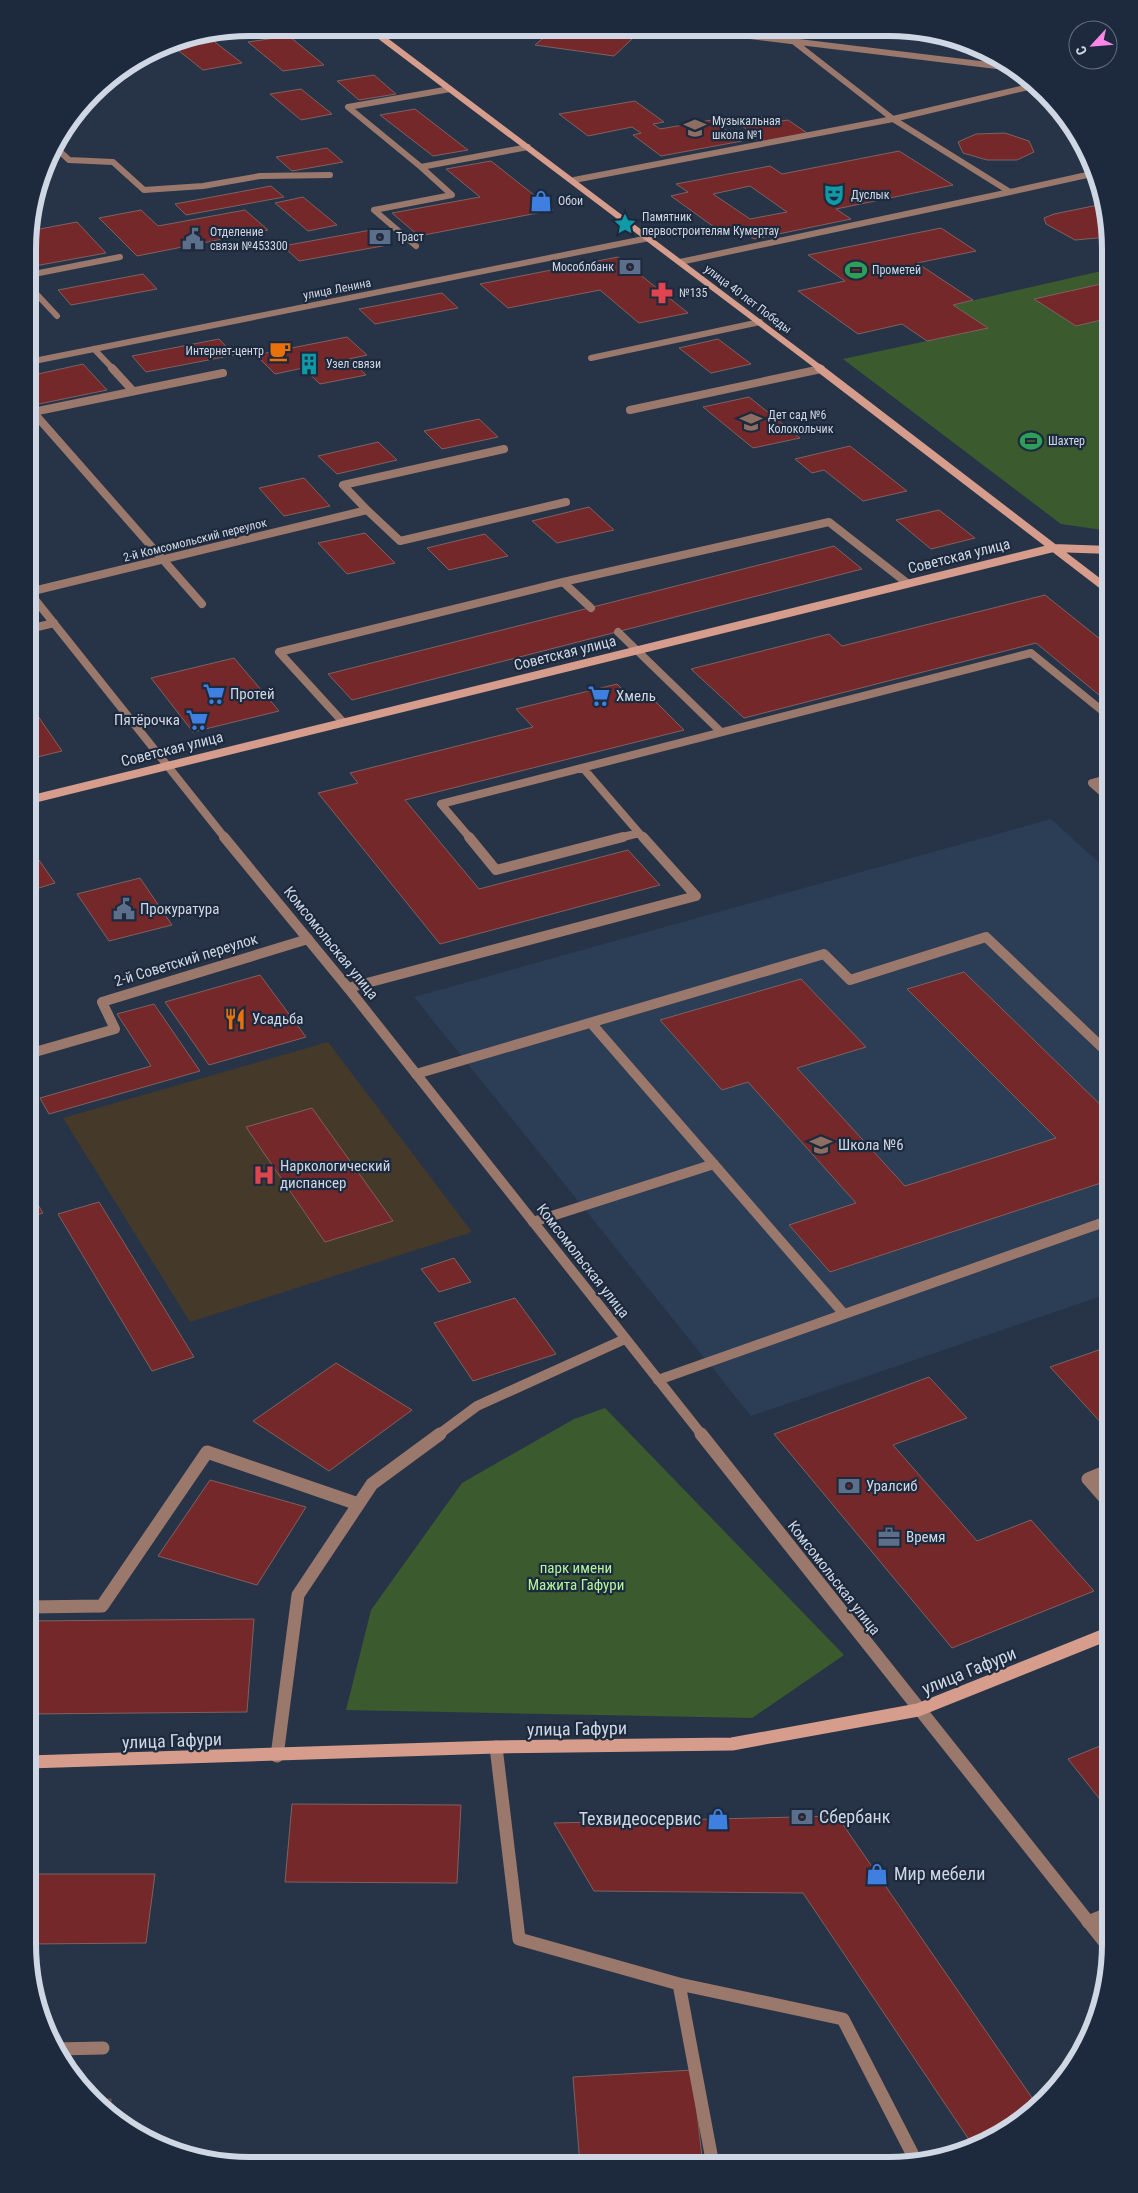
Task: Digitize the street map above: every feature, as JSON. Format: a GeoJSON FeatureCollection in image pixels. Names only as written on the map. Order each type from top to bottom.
{"type":"FeatureCollection","features":[{"type":"Feature","properties":{"kind":"street","name":"улица 40 лет Победы"},"geometry":{"type":"LineString","coordinates":[[380,36],[574,180],[1102,585]]}},
{"type":"Feature","properties":{"kind":"street"},"geometry":{"type":"LineString","coordinates":[[756,36],[997,66]]}},
{"type":"Feature","properties":{"kind":"street"},"geometry":{"type":"LineString","coordinates":[[792,40],[893,119],[1010,192]]}},
{"type":"Feature","properties":{"kind":"street"},"geometry":{"type":"LineString","coordinates":[[574,180],[893,119],[1026,87]]}},
{"type":"Feature","properties":{"kind":"street"},"geometry":{"type":"LineString","coordinates":[[416,246],[374,210],[452,195],[348,107],[450,88]]}},
{"type":"Feature","properties":{"kind":"street"},"geometry":{"type":"LineString","coordinates":[[421,167],[528,147]]}},
{"type":"Feature","properties":{"kind":"street"},"geometry":{"type":"LineString","coordinates":[[60,152],[69,160],[113,162],[144,190],[203,186],[260,176],[330,175]]}},
{"type":"Feature","properties":{"kind":"street"},"geometry":{"type":"LineString","coordinates":[[680,262],[1088,175]]}},
{"type":"Feature","properties":{"kind":"street","name":"улица Ленина"},"geometry":{"type":"LineString","coordinates":[[36,361],[649,238]]}},
{"type":"Feature","properties":{"kind":"street"},"geometry":{"type":"LineString","coordinates":[[36,274],[120,257]]}},
{"type":"Feature","properties":{"kind":"street"},"geometry":{"type":"LineString","coordinates":[[36,294],[57,316]]}},
{"type":"Feature","properties":{"kind":"street"},"geometry":{"type":"LineString","coordinates":[[591,358],[760,322]]}},
{"type":"Feature","properties":{"kind":"street"},"geometry":{"type":"LineString","coordinates":[[94,349],[133,391]]}},
{"type":"Feature","properties":{"kind":"street"},"geometry":{"type":"LineString","coordinates":[[630,410],[821,369]]}},
{"type":"Feature","properties":{"kind":"street"},"geometry":{"type":"LineString","coordinates":[[36,411],[223,373]]}},
{"type":"Feature","properties":{"kind":"street"},"geometry":{"type":"LineString","coordinates":[[36,416],[202,604]]}},
{"type":"Feature","properties":{"kind":"street"},"geometry":{"type":"LineString","coordinates":[[504,449],[343,485],[400,541],[566,502]]}},
{"type":"Feature","properties":{"kind":"street","name":"2-й Комсомольский переулок"},"geometry":{"type":"LineString","coordinates":[[36,590],[367,510]]}},
{"type":"Feature","properties":{"kind":"street"},"geometry":{"type":"LineString","coordinates":[[342,721],[279,652],[563,582],[829,522],[907,583]]}},
{"type":"Feature","properties":{"kind":"street","name":"Советская улица"},"geometry":{"type":"LineString","coordinates":[[36,798],[165,764],[1053,548],[1102,550]]}},
{"type":"Feature","properties":{"kind":"street"},"geometry":{"type":"LineString","coordinates":[[563,582],[591,608]]}},
{"type":"Feature","properties":{"kind":"street","name":"Комсомольская улица"},"geometry":{"type":"LineString","coordinates":[[36,601],[165,764],[348,988],[918,1710],[1102,1940]]}},
{"type":"Feature","properties":{"kind":"street"},"geometry":{"type":"LineString","coordinates":[[36,627],[54,623]]}},
{"type":"Feature","properties":{"kind":"street"},"geometry":{"type":"LineString","coordinates":[[618,632],[638,649],[721,732]]}},
{"type":"Feature","properties":{"kind":"street"},"geometry":{"type":"LineString","coordinates":[[639,832],[496,870],[441,804],[1031,653],[1102,711]]}},
{"type":"Feature","properties":{"kind":"street"},"geometry":{"type":"LineString","coordinates":[[348,988],[696,896],[582,768]]}},
{"type":"Feature","properties":{"kind":"street"},"geometry":{"type":"LineString","coordinates":[[1102,780],[1092,783],[1102,792]]}},
{"type":"Feature","properties":{"kind":"street"},"geometry":{"type":"LineString","coordinates":[[416,1074],[824,954],[850,980],[986,937],[1102,1046]]}},
{"type":"Feature","properties":{"kind":"street","name":"2-й Советский переулок"},"geometry":{"type":"LineString","coordinates":[[36,1052],[115,1029],[102,1002],[308,939]]}},
{"type":"Feature","properties":{"kind":"street"},"geometry":{"type":"LineString","coordinates":[[590,1023],[844,1314]]}},
{"type":"Feature","properties":{"kind":"street"},"geometry":{"type":"LineString","coordinates":[[533,1222],[714,1164]]}},
{"type":"Feature","properties":{"kind":"street"},"geometry":{"type":"LineString","coordinates":[[658,1380],[1102,1223]]}},
{"type":"Feature","properties":{"kind":"street"},"geometry":{"type":"LineString","coordinates":[[277,1756],[298,1595],[372,1484],[476,1406],[625,1339]]}},
{"type":"Feature","properties":{"kind":"street"},"geometry":{"type":"LineString","coordinates":[[36,1607],[102,1606],[208,1452],[358,1504]]}},
{"type":"Feature","properties":{"kind":"street"},"geometry":{"type":"LineString","coordinates":[[1102,1473],[1088,1479],[1102,1495]]}},
{"type":"Feature","properties":{"kind":"street","name":"улица Гафури"},"geometry":{"type":"LineString","coordinates":[[36,1762],[277,1756],[496,1747],[732,1744],[918,1710],[1102,1636]]}},
{"type":"Feature","properties":{"kind":"street"},"geometry":{"type":"LineString","coordinates":[[496,1747],[518,1939],[679,1984],[843,2019],[913,2155]]}},
{"type":"Feature","properties":{"kind":"street"},"geometry":{"type":"LineString","coordinates":[[1088,1922],[1102,1916]]}},
{"type":"Feature","properties":{"kind":"street"},"geometry":{"type":"LineString","coordinates":[[679,1984],[712,2157]]}},
{"type":"Feature","properties":{"kind":"street"},"geometry":{"type":"LineString","coordinates":[[64,2049],[103,2048]]}},
{"type":"Feature","properties":{"kind":"shaded area","name":"Школа №6"},"geometry":{"type":"Polygon","coordinates":[[[1051,819],[1102,866],[1102,1296],[751,1416],[414,997],[1051,819]]]}},
{"type":"Feature","properties":{"kind":"shaded area","name":"Наркологический диспансер"},"geometry":{"type":"Polygon","coordinates":[[[328,1042],[472,1232],[190,1322],[63,1118],[328,1042]]]}},
{"type":"Feature","properties":{"kind":"green space","name":"Шахтер"},"geometry":{"type":"Polygon","coordinates":[[[1102,271],[1102,530],[1061,524],[843,359],[987,328],[953,305],[1102,271]]]}},
{"type":"Feature","properties":{"kind":"green space","name":"парк имени Мажита Гафури"},"geometry":{"type":"Polygon","coordinates":[[[605,1408],[844,1655],[752,1718],[346,1710],[371,1610],[462,1483],[574,1419],[605,1408]]]}},
{"type":"Feature","properties":{"kind":"building"},"geometry":{"type":"Polygon","coordinates":[[[289,36],[324,65],[283,71],[248,42],[289,36]]]}},
{"type":"Feature","properties":{"kind":"building"},"geometry":{"type":"Polygon","coordinates":[[[546,36],[618,36],[633,38],[614,56],[535,45],[546,36]]]}},
{"type":"Feature","properties":{"kind":"building"},"geometry":{"type":"Polygon","coordinates":[[[212,39],[242,63],[203,70],[177,49],[212,39]]]}},
{"type":"Feature","properties":{"kind":"building"},"geometry":{"type":"Polygon","coordinates":[[[374,75],[396,94],[359,100],[337,81],[374,75]]]}},
{"type":"Feature","properties":{"kind":"building"},"geometry":{"type":"Polygon","coordinates":[[[301,89],[332,114],[301,120],[270,94],[301,89]]]}},
{"type":"Feature","properties":{"kind":"building","name":"Музыкальная школа №1"},"geometry":{"type":"Polygon","coordinates":[[[635,101],[664,122],[653,124],[660,129],[712,120],[742,141],[661,156],[633,135],[641,133],[632,127],[588,136],[559,114],[635,101]]]}},
{"type":"Feature","properties":{"kind":"building"},"geometry":{"type":"Polygon","coordinates":[[[415,109],[468,150],[433,156],[380,115],[415,109]]]}},
{"type":"Feature","properties":{"kind":"building"},"geometry":{"type":"Polygon","coordinates":[[[762,117],[770,123],[788,120],[807,133],[764,141],[736,122],[762,117]]]}},
{"type":"Feature","properties":{"kind":"building"},"geometry":{"type":"Polygon","coordinates":[[[1005,133],[1029,141],[1034,152],[1017,160],[987,160],[963,153],[958,142],[976,134],[1005,133]]]}},
{"type":"Feature","properties":{"kind":"building"},"geometry":{"type":"Polygon","coordinates":[[[327,148],[343,162],[292,171],[276,157],[327,148]]]}},
{"type":"Feature","properties":{"kind":"building","name":"Дуслык"},"geometry":{"type":"Polygon","coordinates":[[[899,151],[953,185],[836,209],[851,219],[754,239],[739,228],[721,232],[671,196],[688,192],[676,184],[770,166],[782,174],[899,151]],[[750,186],[713,194],[750,219],[787,212],[750,186]]]}},
{"type":"Feature","properties":{"kind":"building"},"geometry":{"type":"Polygon","coordinates":[[[491,161],[553,210],[419,236],[392,213],[480,197],[446,169],[491,161]]]}},
{"type":"Feature","properties":{"kind":"building"},"geometry":{"type":"Polygon","coordinates":[[[271,186],[284,197],[186,215],[175,204],[271,186]]]}},
{"type":"Feature","properties":{"kind":"building"},"geometry":{"type":"Polygon","coordinates":[[[303,197],[337,225],[308,231],[275,203],[303,197]]]}},
{"type":"Feature","properties":{"kind":"building"},"geometry":{"type":"Polygon","coordinates":[[[1097,205],[1101,238],[1075,240],[1046,224],[1044,218],[1054,214],[1097,205]]]}},
{"type":"Feature","properties":{"kind":"building"},"geometry":{"type":"Polygon","coordinates":[[[141,210],[158,226],[245,210],[268,230],[137,256],[99,218],[141,210]]]}},
{"type":"Feature","properties":{"kind":"building"},"geometry":{"type":"Polygon","coordinates":[[[77,222],[106,253],[36,266],[37,229],[77,222]]]}},
{"type":"Feature","properties":{"kind":"building"},"geometry":{"type":"Polygon","coordinates":[[[941,228],[976,251],[917,263],[973,300],[953,305],[988,328],[927,341],[902,324],[858,334],[798,291],[845,281],[808,255],[941,228]]]}},
{"type":"Feature","properties":{"kind":"building"},"geometry":{"type":"Polygon","coordinates":[[[371,230],[388,245],[299,261],[283,246],[371,230]]]}},
{"type":"Feature","properties":{"kind":"building"},"geometry":{"type":"Polygon","coordinates":[[[618,257],[688,313],[639,323],[600,290],[508,308],[480,284],[618,257]]]}},
{"type":"Feature","properties":{"kind":"building"},"geometry":{"type":"Polygon","coordinates":[[[143,274],[157,289],[71,305],[58,290],[143,274]]]}},
{"type":"Feature","properties":{"kind":"building"},"geometry":{"type":"Polygon","coordinates":[[[1102,284],[1102,320],[1076,326],[1034,299],[1102,284]]]}},
{"type":"Feature","properties":{"kind":"building"},"geometry":{"type":"Polygon","coordinates":[[[442,293],[458,308],[375,324],[359,309],[442,293]]]}},
{"type":"Feature","properties":{"kind":"building","name":"Узел связи"},"geometry":{"type":"Polygon","coordinates":[[[347,337],[367,355],[349,359],[366,375],[320,384],[303,368],[275,374],[256,355],[347,337]]]}},
{"type":"Feature","properties":{"kind":"building"},"geometry":{"type":"Polygon","coordinates":[[[219,339],[234,355],[146,372],[132,356],[219,339]]]}},
{"type":"Feature","properties":{"kind":"building"},"geometry":{"type":"Polygon","coordinates":[[[718,339],[751,364],[711,373],[679,348],[718,339]]]}},
{"type":"Feature","properties":{"kind":"building"},"geometry":{"type":"Polygon","coordinates":[[[83,364],[107,390],[36,405],[36,374],[83,364]]]}},
{"type":"Feature","properties":{"kind":"building","name":"Дет сад №6 Колокольчик"},"geometry":{"type":"Polygon","coordinates":[[[749,397],[800,438],[753,448],[703,407],[749,397]]]}},
{"type":"Feature","properties":{"kind":"building"},"geometry":{"type":"Polygon","coordinates":[[[479,419],[498,437],[442,449],[424,431],[479,419]]]}},
{"type":"Feature","properties":{"kind":"building"},"geometry":{"type":"Polygon","coordinates":[[[378,442],[397,460],[337,474],[318,456],[378,442]]]}},
{"type":"Feature","properties":{"kind":"building"},"geometry":{"type":"Polygon","coordinates":[[[850,446],[907,491],[863,501],[824,470],[812,473],[795,459],[850,446]]]}},
{"type":"Feature","properties":{"kind":"building"},"geometry":{"type":"Polygon","coordinates":[[[304,478],[330,506],[284,516],[259,488],[304,478]]]}},
{"type":"Feature","properties":{"kind":"building"},"geometry":{"type":"Polygon","coordinates":[[[589,507],[614,530],[557,543],[532,521],[589,507]]]}},
{"type":"Feature","properties":{"kind":"building"},"geometry":{"type":"Polygon","coordinates":[[[939,510],[975,538],[931,549],[896,520],[939,510]]]}},
{"type":"Feature","properties":{"kind":"building"},"geometry":{"type":"Polygon","coordinates":[[[365,533],[395,563],[347,574],[318,543],[365,533]]]}},
{"type":"Feature","properties":{"kind":"building"},"geometry":{"type":"Polygon","coordinates":[[[485,534],[508,556],[449,570],[427,548],[485,534]]]}},
{"type":"Feature","properties":{"kind":"building"},"geometry":{"type":"Polygon","coordinates":[[[834,546],[862,569],[352,700],[328,674],[834,546]]]}},
{"type":"Feature","properties":{"kind":"building"},"geometry":{"type":"Polygon","coordinates":[[[1045,595],[1102,641],[1102,697],[1036,643],[744,718],[691,669],[829,634],[842,646],[1045,595]]]}},
{"type":"Feature","properties":{"kind":"building","name":"Протей"},"geometry":{"type":"Polygon","coordinates":[[[234,658],[279,711],[193,732],[151,678],[234,658]]]}},
{"type":"Feature","properties":{"kind":"building"},"geometry":{"type":"Polygon","coordinates":[[[617,684],[636,703],[652,698],[684,730],[405,800],[479,889],[628,850],[660,885],[440,944],[318,793],[358,783],[350,773],[533,727],[516,709],[617,684]]]}},
{"type":"Feature","properties":{"kind":"building"},"geometry":{"type":"Polygon","coordinates":[[[36,713],[62,751],[36,757],[36,713]]]}},
{"type":"Feature","properties":{"kind":"building"},"geometry":{"type":"Polygon","coordinates":[[[36,856],[55,883],[36,889],[36,856]]]}},
{"type":"Feature","properties":{"kind":"building","name":"Прокуратура"},"geometry":{"type":"Polygon","coordinates":[[[140,878],[172,925],[109,941],[77,894],[140,878]]]}},
{"type":"Feature","properties":{"kind":"building"},"geometry":{"type":"Polygon","coordinates":[[[964,972],[1102,1106],[1102,1183],[830,1272],[789,1225],[856,1203],[748,1082],[722,1090],[660,1020],[801,979],[866,1047],[797,1068],[905,1186],[1056,1138],[907,989],[964,972]]]}},
{"type":"Feature","properties":{"kind":"building","name":"Усадьба"},"geometry":{"type":"Polygon","coordinates":[[[260,975],[306,1037],[209,1065],[165,1002],[260,975]]]}},
{"type":"Feature","properties":{"kind":"building"},"geometry":{"type":"Polygon","coordinates":[[[154,1004],[200,1071],[49,1114],[40,1098],[151,1066],[117,1014],[154,1004]]]}},
{"type":"Feature","properties":{"kind":"building"},"geometry":{"type":"Polygon","coordinates":[[[312,1108],[393,1221],[325,1242],[246,1127],[312,1108]]]}},
{"type":"Feature","properties":{"kind":"building"},"geometry":{"type":"Polygon","coordinates":[[[36,1201],[43,1213],[36,1215],[36,1201]]]}},
{"type":"Feature","properties":{"kind":"building"},"geometry":{"type":"Polygon","coordinates":[[[99,1202],[194,1357],[152,1371],[58,1214],[99,1202]]]}},
{"type":"Feature","properties":{"kind":"building"},"geometry":{"type":"Polygon","coordinates":[[[454,1258],[471,1282],[439,1292],[421,1269],[454,1258]]]}},
{"type":"Feature","properties":{"kind":"building"},"geometry":{"type":"Polygon","coordinates":[[[515,1298],[556,1354],[473,1381],[434,1323],[515,1298]]]}},
{"type":"Feature","properties":{"kind":"building"},"geometry":{"type":"Polygon","coordinates":[[[1102,1349],[1102,1424],[1050,1367],[1102,1349]]]}},
{"type":"Feature","properties":{"kind":"building"},"geometry":{"type":"Polygon","coordinates":[[[336,1363],[412,1410],[329,1471],[253,1421],[336,1363]]]}},
{"type":"Feature","properties":{"kind":"building"},"geometry":{"type":"Polygon","coordinates":[[[929,1377],[967,1418],[893,1445],[977,1541],[1031,1520],[1094,1591],[952,1648],[774,1434],[929,1377]]]}},
{"type":"Feature","properties":{"kind":"building"},"geometry":{"type":"Polygon","coordinates":[[[210,1480],[306,1507],[257,1585],[158,1556],[210,1480]]]}},
{"type":"Feature","properties":{"kind":"building"},"geometry":{"type":"Polygon","coordinates":[[[254,1619],[247,1712],[36,1714],[36,1621],[254,1619]]]}},
{"type":"Feature","properties":{"kind":"building"},"geometry":{"type":"Polygon","coordinates":[[[1102,1745],[1102,1802],[1068,1759],[1102,1745]]]}},
{"type":"Feature","properties":{"kind":"building"},"geometry":{"type":"Polygon","coordinates":[[[292,1804],[461,1805],[457,1883],[285,1882],[292,1804]]]}},
{"type":"Feature","properties":{"kind":"building"},"geometry":{"type":"Polygon","coordinates":[[[837,1816],[1033,2100],[1007,2121],[970,2141],[803,1893],[594,1891],[554,1823],[837,1816]]]}},
{"type":"Feature","properties":{"kind":"building"},"geometry":{"type":"Polygon","coordinates":[[[36,1874],[155,1874],[146,1943],[36,1944],[36,1874]]]}},
{"type":"Feature","properties":{"kind":"building"},"geometry":{"type":"Polygon","coordinates":[[[692,2070],[702,2157],[579,2157],[573,2077],[692,2070]]]}},
{"type":"Feature","properties":{"kind":"building"},"geometry":{"type":"Polygon","coordinates":[[[104,2099],[111,2099],[111,2105],[109,2104],[104,2099]]]}},
{"type":"Feature","properties":{"kind":"place","name":"Музыкальная школа №1"},"geometry":{"type":"Point","coordinates":[695,128]}},
{"type":"Feature","properties":{"kind":"place","name":"Дуслык"},"geometry":{"type":"Point","coordinates":[834,195]}},
{"type":"Feature","properties":{"kind":"place","name":"Обои"},"geometry":{"type":"Point","coordinates":[541,201]}},
{"type":"Feature","properties":{"kind":"place","name":"Памятник первостроителям Кумертау"},"geometry":{"type":"Point","coordinates":[625,224]}},
{"type":"Feature","properties":{"kind":"place","name":"Траст"},"geometry":{"type":"Point","coordinates":[380,237]}},
{"type":"Feature","properties":{"kind":"place","name":"Отделение связи №453300"},"geometry":{"type":"Point","coordinates":[193,239]}},
{"type":"Feature","properties":{"kind":"place","name":"Мособлбанк"},"geometry":{"type":"Point","coordinates":[630,267]}},
{"type":"Feature","properties":{"kind":"place","name":"Прометей"},"geometry":{"type":"Point","coordinates":[856,270]}},
{"type":"Feature","properties":{"kind":"place","name":"№135"},"geometry":{"type":"Point","coordinates":[662,293]}},
{"type":"Feature","properties":{"kind":"place","name":"Интернет-центр"},"geometry":{"type":"Point","coordinates":[280,351]}},
{"type":"Feature","properties":{"kind":"place","name":"Узел связи"},"geometry":{"type":"Point","coordinates":[309,364]}},
{"type":"Feature","properties":{"kind":"place","name":"Дет сад №6 Колокольчик"},"geometry":{"type":"Point","coordinates":[751,422]}},
{"type":"Feature","properties":{"kind":"place","name":"Шахтер"},"geometry":{"type":"Point","coordinates":[1031,441]}},
{"type":"Feature","properties":{"kind":"place","name":"Протей"},"geometry":{"type":"Point","coordinates":[214,694]}},
{"type":"Feature","properties":{"kind":"place","name":"Хмель"},"geometry":{"type":"Point","coordinates":[599,696]}},
{"type":"Feature","properties":{"kind":"place","name":"Пятёрочка"},"geometry":{"type":"Point","coordinates":[197,720]}},
{"type":"Feature","properties":{"kind":"place","name":"Прокуратура"},"geometry":{"type":"Point","coordinates":[124,909]}},
{"type":"Feature","properties":{"kind":"place","name":"Усадьба"},"geometry":{"type":"Point","coordinates":[235,1019]}},
{"type":"Feature","properties":{"kind":"place","name":"Школа №6"},"geometry":{"type":"Point","coordinates":[821,1145]}},
{"type":"Feature","properties":{"kind":"place","name":"Наркологический диспансер"},"geometry":{"type":"Point","coordinates":[264,1175]}},
{"type":"Feature","properties":{"kind":"place","name":"Уралсиб"},"geometry":{"type":"Point","coordinates":[849,1486]}},
{"type":"Feature","properties":{"kind":"place","name":"Время"},"geometry":{"type":"Point","coordinates":[889,1537]}},
{"type":"Feature","properties":{"kind":"place","name":"Сбербанк"},"geometry":{"type":"Point","coordinates":[802,1817]}},
{"type":"Feature","properties":{"kind":"place","name":"Техвидеосервис"},"geometry":{"type":"Point","coordinates":[718,1819]}},
{"type":"Feature","properties":{"kind":"place","name":"Мир мебели"},"geometry":{"type":"Point","coordinates":[877,1874]}}]}
